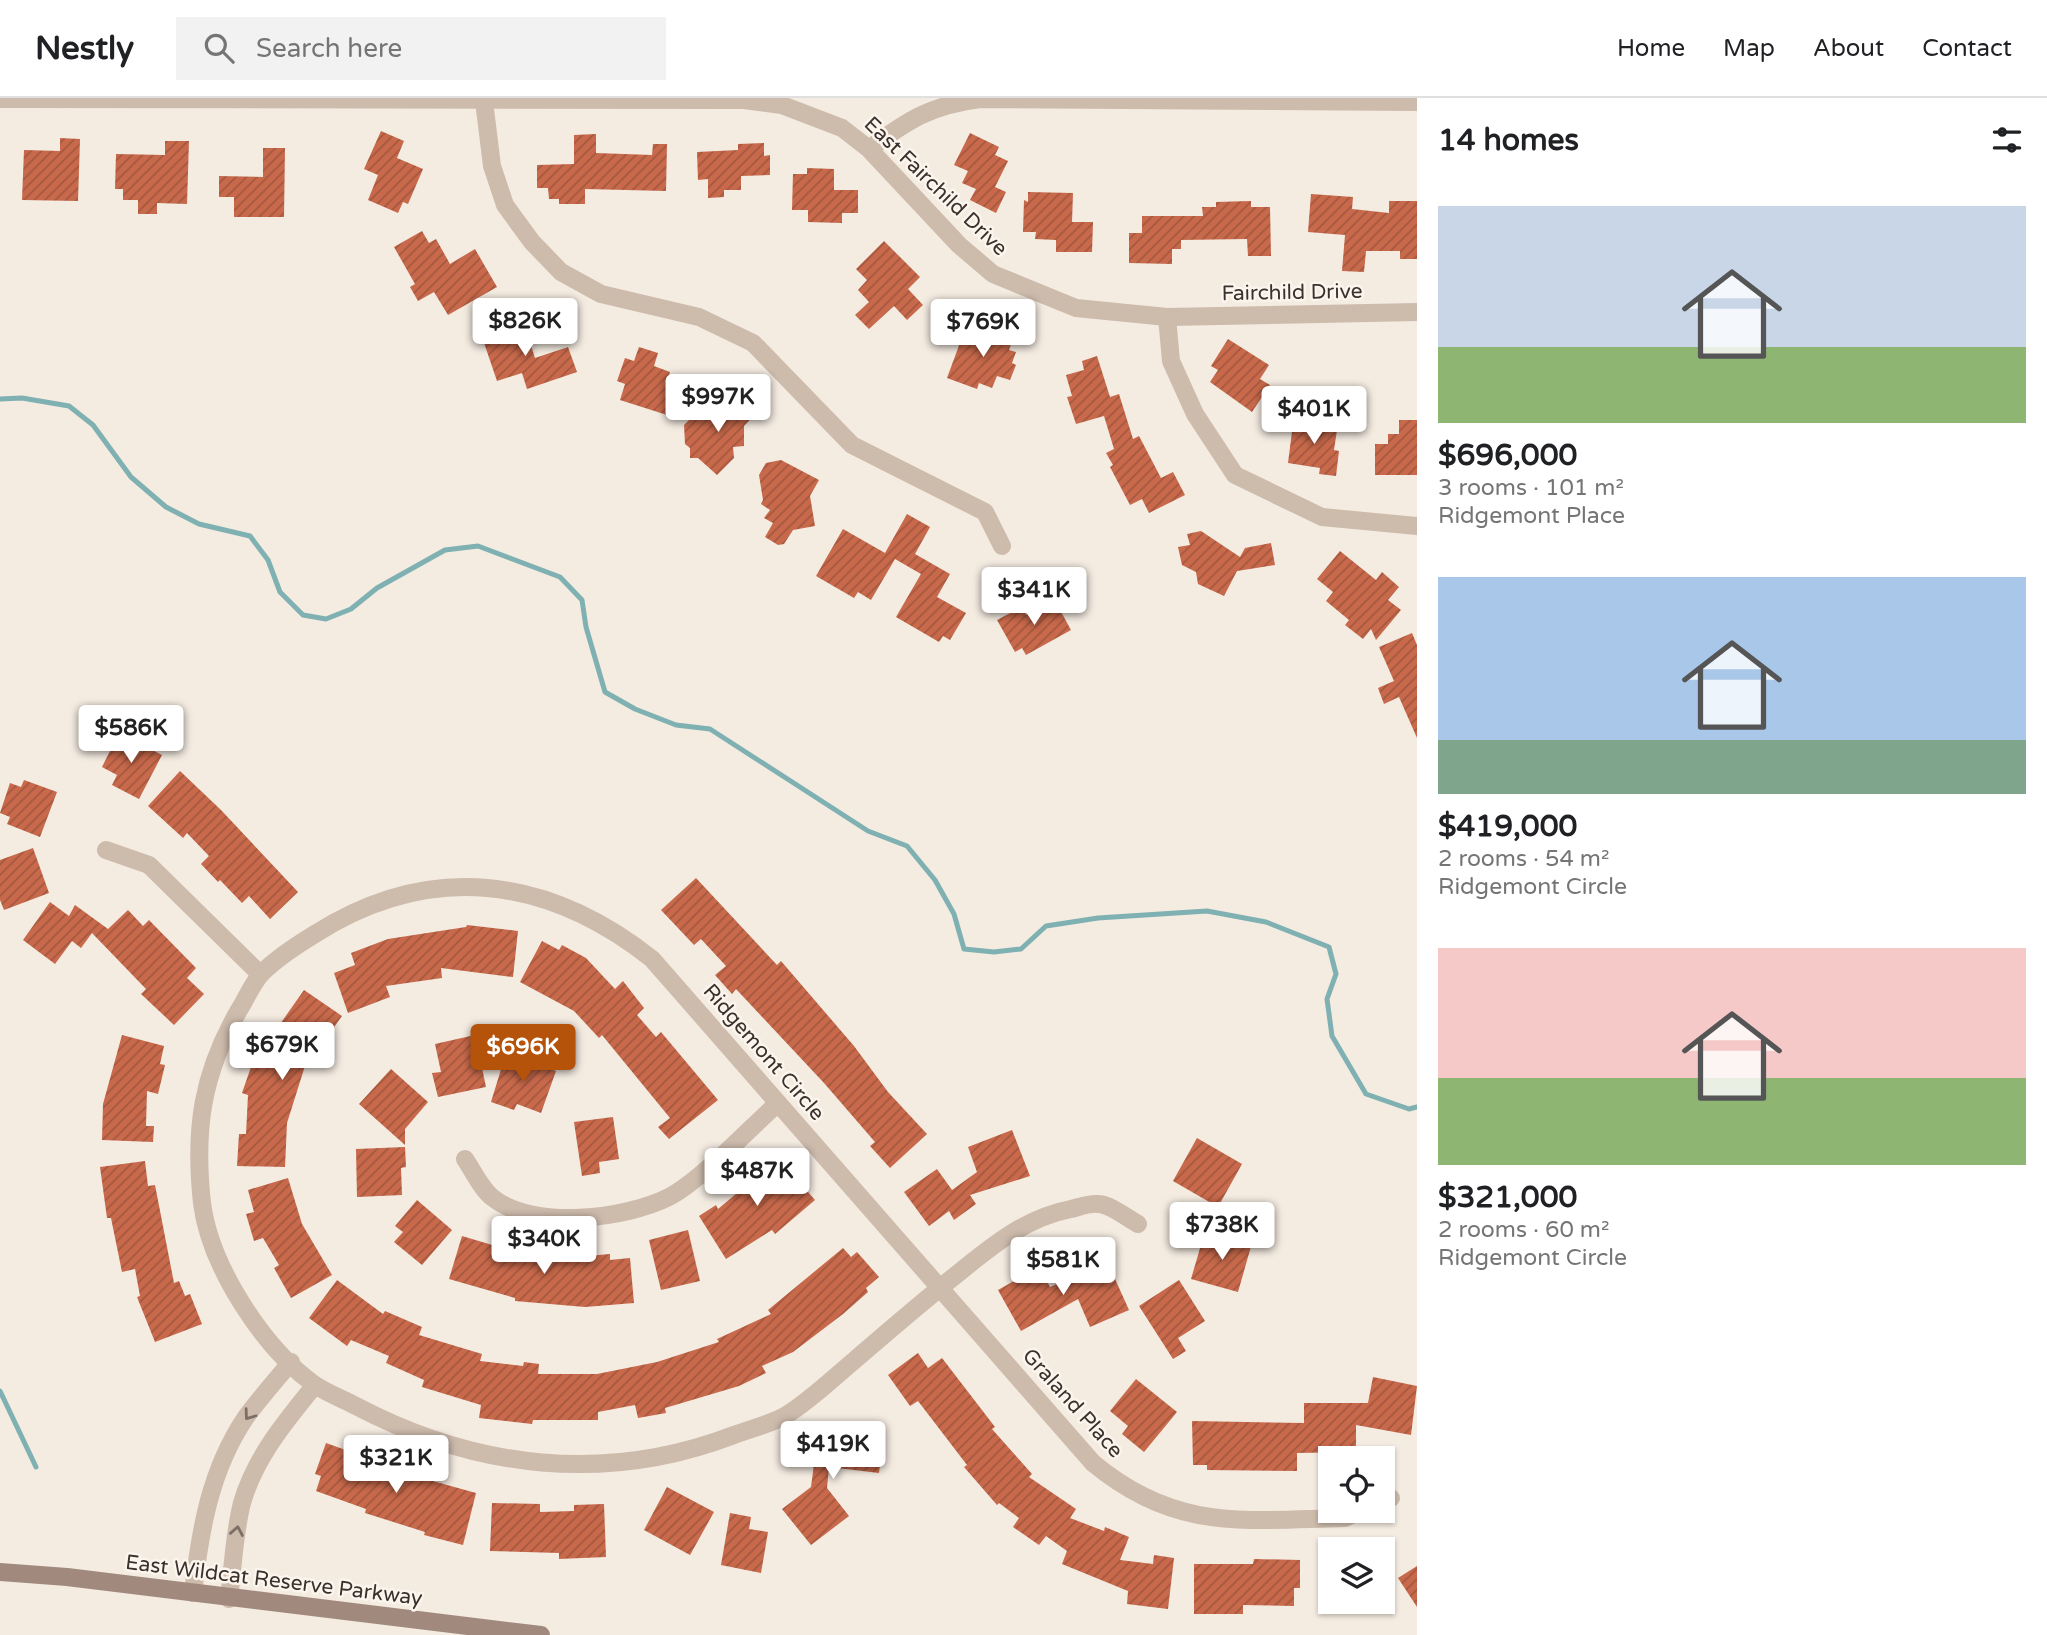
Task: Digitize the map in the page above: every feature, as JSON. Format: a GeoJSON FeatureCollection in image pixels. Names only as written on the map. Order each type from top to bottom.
{"type":"FeatureCollection","features":[{"type":"Feature","properties":{"kind":"main road","name":"East Wildcat Reserve Parkway"},"geometry":{"type":"LineString","coordinates":[[0,1572],[541,1635]]}},
{"type":"Feature","properties":{"kind":"street","name":"East Fairchild Drive"},"geometry":{"type":"LineString","coordinates":[[0,99],[744,100],[782,105],[842,128],[869,149],[959,244],[993,274],[1076,308],[1167,317]]}},
{"type":"Feature","properties":{"kind":"street"},"geometry":{"type":"LineString","coordinates":[[869,149],[916,115],[946,103],[980,99],[1417,102]]}},
{"type":"Feature","properties":{"kind":"street"},"geometry":{"type":"LineString","coordinates":[[484,101],[492,166],[505,205],[532,242],[561,272],[601,294],[699,317],[753,343],[852,445],[985,512],[1002,546]]}},
{"type":"Feature","properties":{"kind":"street","name":"Fairchild Drive"},"geometry":{"type":"LineString","coordinates":[[1167,317],[1417,313]]}},
{"type":"Feature","properties":{"kind":"street"},"geometry":{"type":"LineString","coordinates":[[1167,317],[1171,361],[1195,414],[1235,475],[1322,517],[1417,526]]}},
{"type":"Feature","properties":{"kind":"street"},"geometry":{"type":"LineString","coordinates":[[106,850],[149,865],[260,974]]}},
{"type":"Feature","properties":{"kind":"street","name":"Ridgemont Circle"},"geometry":{"type":"LineString","coordinates":[[468,886],[506,890],[549,900],[622,935],[652,959],[778,1103],[940,1288],[784,1416],[670,1457],[570,1464],[498,1458],[459,1450],[403,1431],[315,1385],[291,1362],[264,1332],[218,1262],[204,1218],[199,1171],[199,1120],[206,1084],[223,1038],[260,974],[343,916],[385,898],[424,890],[468,886]]}},
{"type":"Feature","properties":{"kind":"street"},"geometry":{"type":"LineString","coordinates":[[465,1159],[492,1198],[519,1211],[557,1219],[607,1214],[669,1197],[778,1103]]}},
{"type":"Feature","properties":{"kind":"street"},"geometry":{"type":"LineString","coordinates":[[940,1288],[1018,1228],[1060,1211],[1100,1203],[1139,1224]]}},
{"type":"Feature","properties":{"kind":"street","name":"Graland Place"},"geometry":{"type":"LineString","coordinates":[[940,1288],[1093,1463],[1139,1497],[1190,1516],[1229,1520],[1318,1518]]}},
{"type":"Feature","properties":{"kind":"street"},"geometry":{"type":"LineString","coordinates":[[193,1593],[201,1529],[210,1492],[246,1417],[291,1362]]}},
{"type":"Feature","properties":{"kind":"street"},"geometry":{"type":"LineString","coordinates":[[229,1598],[243,1501],[261,1457],[278,1430],[315,1385]]}},
{"type":"Feature","properties":{"kind":"building"},"geometry":{"type":"Polygon","coordinates":[[[381,131],[404,141],[397,158],[423,169],[408,204],[403,202],[398,213],[368,200],[378,175],[364,169],[381,131]]]}},
{"type":"Feature","properties":{"kind":"building"},"geometry":{"type":"Polygon","coordinates":[[[970,133],[999,147],[995,155],[1008,161],[995,187],[1006,192],[996,213],[970,200],[976,189],[962,183],[968,171],[954,165],[970,133]]]}},
{"type":"Feature","properties":{"kind":"building"},"geometry":{"type":"Polygon","coordinates":[[[596,134],[596,153],[652,155],[653,144],[667,144],[666,191],[585,189],[585,204],[559,204],[559,199],[549,199],[548,188],[537,188],[537,165],[574,164],[574,135],[596,134]]]}},
{"type":"Feature","properties":{"kind":"building"},"geometry":{"type":"Polygon","coordinates":[[[60,138],[80,139],[78,201],[22,200],[24,150],[60,151],[60,138]]]}},
{"type":"Feature","properties":{"kind":"building"},"geometry":{"type":"Polygon","coordinates":[[[165,141],[189,141],[187,204],[157,203],[157,214],[138,214],[138,200],[123,200],[123,189],[115,189],[116,154],[165,155],[165,141]]]}},
{"type":"Feature","properties":{"kind":"building"},"geometry":{"type":"Polygon","coordinates":[[[764,143],[764,156],[770,155],[770,175],[741,176],[741,190],[724,190],[724,197],[708,198],[708,179],[698,180],[697,152],[738,150],[738,144],[764,143]]]}},
{"type":"Feature","properties":{"kind":"building"},"geometry":{"type":"Polygon","coordinates":[[[263,148],[285,148],[284,217],[234,217],[234,197],[219,197],[219,176],[263,177],[263,148]]]}},
{"type":"Feature","properties":{"kind":"building"},"geometry":{"type":"Polygon","coordinates":[[[807,168],[834,169],[834,190],[858,190],[858,213],[842,213],[842,223],[808,222],[808,210],[792,210],[793,174],[807,174],[807,168]]]}},
{"type":"Feature","properties":{"kind":"building"},"geometry":{"type":"Polygon","coordinates":[[[1028,192],[1073,193],[1072,222],[1093,222],[1092,252],[1056,252],[1056,240],[1035,239],[1036,232],[1023,232],[1024,200],[1028,202],[1028,192]]]}},
{"type":"Feature","properties":{"kind":"building"},"geometry":{"type":"Polygon","coordinates":[[[1311,194],[1353,197],[1352,209],[1389,213],[1389,201],[1417,201],[1417,259],[1400,259],[1400,251],[1366,251],[1364,272],[1342,271],[1345,235],[1308,232],[1311,194]]]}},
{"type":"Feature","properties":{"kind":"building"},"geometry":{"type":"Polygon","coordinates":[[[1251,201],[1251,207],[1270,207],[1271,256],[1248,256],[1247,239],[1181,240],[1181,249],[1172,249],[1172,264],[1129,263],[1129,233],[1142,233],[1142,216],[1203,216],[1202,207],[1216,207],[1216,202],[1251,201]]]}},
{"type":"Feature","properties":{"kind":"building"},"geometry":{"type":"Polygon","coordinates":[[[422,231],[429,243],[436,239],[450,264],[475,249],[497,287],[448,315],[434,292],[418,301],[410,287],[415,284],[394,247],[422,231]]]}},
{"type":"Feature","properties":{"kind":"building"},"geometry":{"type":"Polygon","coordinates":[[[884,241],[920,277],[908,289],[923,305],[907,320],[894,306],[869,329],[855,315],[869,302],[858,290],[867,280],[856,269],[884,241]]]}},
{"type":"Feature","properties":{"kind":"building"},"geometry":{"type":"Polygon","coordinates":[[[524,324],[535,358],[568,347],[577,372],[527,389],[522,373],[497,381],[481,334],[500,327],[501,331],[524,324]]]}},
{"type":"Feature","properties":{"kind":"building"},"geometry":{"type":"Polygon","coordinates":[[[979,326],[1013,339],[1009,350],[1016,352],[1012,363],[1016,365],[1010,380],[997,376],[992,388],[979,383],[977,389],[947,378],[964,332],[975,336],[979,326]]]}},
{"type":"Feature","properties":{"kind":"building"},"geometry":{"type":"Polygon","coordinates":[[[1228,339],[1269,365],[1260,379],[1270,385],[1252,412],[1210,382],[1218,370],[1211,366],[1228,339]]]}},
{"type":"Feature","properties":{"kind":"building"},"geometry":{"type":"Polygon","coordinates":[[[639,347],[658,353],[654,366],[670,372],[666,383],[677,386],[667,415],[620,400],[625,384],[617,381],[625,358],[634,361],[639,347]]]}},
{"type":"Feature","properties":{"kind":"building"},"geometry":{"type":"Polygon","coordinates":[[[1097,356],[1110,397],[1119,394],[1133,439],[1139,436],[1161,478],[1173,472],[1185,495],[1149,513],[1142,499],[1130,505],[1110,467],[1113,465],[1106,453],[1114,449],[1104,416],[1076,424],[1067,397],[1072,396],[1066,375],[1084,370],[1082,361],[1097,356]]]}},
{"type":"Feature","properties":{"kind":"building"},"geometry":{"type":"Polygon","coordinates":[[[740,394],[758,411],[744,426],[744,446],[733,447],[734,458],[717,475],[698,458],[690,458],[690,448],[685,444],[684,425],[700,409],[710,409],[719,417],[740,394]]]}},
{"type":"Feature","properties":{"kind":"building"},"geometry":{"type":"Polygon","coordinates":[[[1294,416],[1325,420],[1323,428],[1337,430],[1334,450],[1339,451],[1336,476],[1319,474],[1320,468],[1288,463],[1294,416]]]}},
{"type":"Feature","properties":{"kind":"building"},"geometry":{"type":"Polygon","coordinates":[[[1399,420],[1417,420],[1417,475],[1375,475],[1375,444],[1388,444],[1388,434],[1399,434],[1399,420]]]}},
{"type":"Feature","properties":{"kind":"building"},"geometry":{"type":"Polygon","coordinates":[[[781,460],[819,480],[810,496],[815,526],[793,530],[784,544],[778,545],[765,537],[773,523],[764,518],[770,510],[761,504],[763,500],[759,475],[766,463],[781,460]]]}},
{"type":"Feature","properties":{"kind":"building"},"geometry":{"type":"Polygon","coordinates":[[[907,514],[930,527],[915,554],[950,574],[937,597],[966,613],[950,640],[943,636],[939,642],[896,617],[921,574],[895,559],[871,600],[858,592],[854,598],[816,576],[843,529],[885,553],[907,514]]]}},
{"type":"Feature","properties":{"kind":"building"},"geometry":{"type":"Polygon","coordinates":[[[1201,531],[1240,557],[1245,548],[1271,543],[1275,565],[1237,571],[1224,596],[1198,584],[1196,572],[1182,565],[1178,547],[1190,545],[1187,534],[1201,531]]]}},
{"type":"Feature","properties":{"kind":"building"},"geometry":{"type":"Polygon","coordinates":[[[1340,551],[1376,580],[1382,572],[1399,587],[1388,600],[1401,610],[1376,640],[1371,629],[1363,639],[1345,625],[1349,620],[1326,601],[1333,592],[1317,579],[1340,551]]]}},
{"type":"Feature","properties":{"kind":"building"},"geometry":{"type":"Polygon","coordinates":[[[1054,599],[1071,630],[1026,655],[1022,648],[1015,652],[997,620],[1022,607],[1026,615],[1054,599]]]}},
{"type":"Feature","properties":{"kind":"building"},"geometry":{"type":"Polygon","coordinates":[[[1412,633],[1417,645],[1417,738],[1399,697],[1384,704],[1378,688],[1394,681],[1379,647],[1412,633]]]}},
{"type":"Feature","properties":{"kind":"building"},"geometry":{"type":"Polygon","coordinates":[[[119,733],[162,755],[139,799],[112,785],[117,775],[102,767],[119,733]]]}},
{"type":"Feature","properties":{"kind":"building"},"geometry":{"type":"Polygon","coordinates":[[[180,771],[221,810],[298,892],[270,919],[249,896],[242,903],[220,880],[218,882],[201,864],[209,856],[187,833],[183,838],[148,806],[180,771]]]}},
{"type":"Feature","properties":{"kind":"building"},"geometry":{"type":"Polygon","coordinates":[[[24,780],[57,792],[40,837],[7,824],[10,817],[0,813],[10,783],[21,787],[24,780]]]}},
{"type":"Feature","properties":{"kind":"building"},"geometry":{"type":"Polygon","coordinates":[[[33,848],[49,893],[4,910],[0,900],[0,860],[33,848]]]}},
{"type":"Feature","properties":{"kind":"building"},"geometry":{"type":"Polygon","coordinates":[[[696,878],[777,965],[781,961],[854,1046],[888,1092],[927,1134],[890,1168],[870,1146],[875,1142],[824,1083],[736,989],[732,994],[715,975],[726,966],[701,939],[694,945],[661,910],[696,878]]]}},
{"type":"Feature","properties":{"kind":"building"},"geometry":{"type":"Polygon","coordinates":[[[50,902],[69,916],[75,905],[108,929],[128,910],[143,926],[149,920],[196,968],[187,978],[204,994],[174,1025],[141,994],[146,989],[92,933],[81,948],[72,941],[55,964],[23,940],[50,902]]]}},
{"type":"Feature","properties":{"kind":"building"},"geometry":{"type":"Polygon","coordinates":[[[467,925],[518,931],[513,977],[441,968],[442,978],[386,986],[390,997],[348,1013],[334,973],[355,965],[351,953],[388,939],[467,925]]]}},
{"type":"Feature","properties":{"kind":"building"},"geometry":{"type":"Polygon","coordinates":[[[542,941],[559,950],[562,945],[586,958],[615,989],[623,981],[644,1008],[637,1015],[656,1037],[661,1032],[718,1100],[669,1139],[658,1127],[670,1118],[602,1035],[599,1038],[574,1011],[520,982],[542,941]]]}},
{"type":"Feature","properties":{"kind":"building"},"geometry":{"type":"Polygon","coordinates":[[[304,990],[342,1016],[315,1054],[310,1050],[287,1123],[285,1167],[237,1166],[239,1134],[246,1134],[248,1095],[242,1093],[252,1064],[265,1068],[278,1027],[304,990]]]}},
{"type":"Feature","properties":{"kind":"building"},"geometry":{"type":"Polygon","coordinates":[[[122,1035],[164,1046],[160,1064],[165,1065],[158,1094],[147,1091],[146,1126],[154,1126],[153,1142],[102,1140],[103,1104],[122,1035]]]}},
{"type":"Feature","properties":{"kind":"building"},"geometry":{"type":"Polygon","coordinates":[[[475,1035],[486,1087],[438,1097],[432,1073],[441,1072],[435,1044],[475,1035]]]}},
{"type":"Feature","properties":{"kind":"building"},"geometry":{"type":"Polygon","coordinates":[[[506,1053],[556,1071],[541,1113],[517,1104],[514,1110],[491,1102],[506,1053]]]}},
{"type":"Feature","properties":{"kind":"building"},"geometry":{"type":"Polygon","coordinates":[[[391,1069],[428,1102],[405,1129],[405,1145],[359,1104],[391,1069]]]}},
{"type":"Feature","properties":{"kind":"building"},"geometry":{"type":"Polygon","coordinates":[[[613,1117],[619,1159],[599,1162],[600,1173],[582,1176],[574,1122],[613,1117]]]}},
{"type":"Feature","properties":{"kind":"building"},"geometry":{"type":"Polygon","coordinates":[[[1012,1130],[1030,1176],[970,1195],[976,1204],[954,1220],[949,1211],[929,1226],[904,1192],[937,1169],[952,1190],[977,1172],[968,1147],[1012,1130]]]}},
{"type":"Feature","properties":{"kind":"building"},"geometry":{"type":"Polygon","coordinates":[[[1197,1138],[1242,1164],[1218,1207],[1173,1181],[1197,1138]]]}},
{"type":"Feature","properties":{"kind":"building"},"geometry":{"type":"Polygon","coordinates":[[[405,1147],[406,1167],[401,1168],[402,1195],[357,1197],[356,1149],[405,1147]]]}},
{"type":"Feature","properties":{"kind":"building"},"geometry":{"type":"Polygon","coordinates":[[[775,1154],[815,1200],[775,1234],[772,1230],[726,1259],[699,1216],[716,1205],[718,1209],[761,1173],[758,1169],[775,1154]]]}},
{"type":"Feature","properties":{"kind":"building"},"geometry":{"type":"Polygon","coordinates":[[[145,1161],[148,1186],[155,1185],[174,1283],[179,1281],[185,1296],[190,1294],[202,1324],[155,1342],[137,1297],[140,1296],[135,1269],[122,1272],[111,1218],[107,1218],[100,1167],[145,1161]]]}},
{"type":"Feature","properties":{"kind":"building"},"geometry":{"type":"Polygon","coordinates":[[[288,1178],[302,1224],[332,1275],[291,1298],[274,1268],[279,1265],[263,1238],[254,1241],[246,1214],[254,1212],[248,1190],[288,1178]]]}},
{"type":"Feature","properties":{"kind":"building"},"geometry":{"type":"Polygon","coordinates":[[[417,1200],[452,1230],[422,1265],[394,1242],[403,1232],[395,1226],[417,1200]]]}},
{"type":"Feature","properties":{"kind":"building"},"geometry":{"type":"Polygon","coordinates":[[[688,1230],[700,1281],[661,1290],[649,1240],[688,1230]]]}},
{"type":"Feature","properties":{"kind":"building"},"geometry":{"type":"Polygon","coordinates":[[[1215,1232],[1252,1243],[1238,1292],[1191,1279],[1203,1238],[1212,1241],[1215,1232]]]}},
{"type":"Feature","properties":{"kind":"building"},"geometry":{"type":"Polygon","coordinates":[[[462,1236],[509,1250],[547,1252],[546,1258],[587,1260],[587,1256],[610,1254],[610,1260],[630,1258],[634,1303],[585,1307],[515,1301],[515,1298],[449,1279],[462,1236]]]}},
{"type":"Feature","properties":{"kind":"building"},"geometry":{"type":"Polygon","coordinates":[[[843,1248],[851,1257],[857,1252],[879,1277],[866,1288],[868,1292],[843,1314],[793,1352],[762,1366],[766,1373],[739,1386],[665,1408],[666,1413],[638,1418],[635,1405],[598,1412],[598,1420],[533,1420],[532,1424],[479,1418],[481,1405],[422,1387],[424,1380],[386,1363],[389,1356],[351,1340],[347,1346],[309,1318],[337,1280],[383,1314],[385,1311],[422,1327],[419,1335],[482,1354],[480,1361],[523,1366],[524,1362],[539,1364],[538,1374],[597,1374],[657,1362],[719,1342],[717,1339],[771,1314],[768,1310],[843,1248]]]}},
{"type":"Feature","properties":{"kind":"building"},"geometry":{"type":"Polygon","coordinates":[[[1039,1267],[1050,1287],[1087,1271],[1090,1279],[1111,1270],[1129,1310],[1090,1327],[1078,1299],[1021,1331],[998,1290],[1039,1267]]]}},
{"type":"Feature","properties":{"kind":"building"},"geometry":{"type":"Polygon","coordinates":[[[1179,1280],[1205,1321],[1178,1338],[1186,1351],[1173,1359],[1139,1306],[1179,1280]]]}},
{"type":"Feature","properties":{"kind":"building"},"geometry":{"type":"Polygon","coordinates":[[[918,1353],[928,1368],[942,1358],[995,1427],[992,1429],[1032,1474],[1029,1477],[1076,1509],[1070,1518],[1104,1531],[1105,1527],[1129,1537],[1120,1560],[1153,1564],[1154,1555],[1174,1558],[1168,1609],[1127,1604],[1128,1591],[1062,1564],[1067,1551],[1046,1536],[1039,1545],[1013,1527],[1019,1518],[999,1503],[997,1505],[964,1467],[967,1465],[918,1401],[910,1406],[888,1375],[918,1353]]]}},
{"type":"Feature","properties":{"kind":"building"},"geometry":{"type":"Polygon","coordinates":[[[1373,1377],[1417,1386],[1411,1435],[1356,1425],[1356,1446],[1318,1446],[1318,1453],[1297,1453],[1297,1471],[1207,1470],[1207,1465],[1193,1465],[1192,1421],[1304,1423],[1304,1403],[1368,1403],[1373,1377]]]}},
{"type":"Feature","properties":{"kind":"building"},"geometry":{"type":"Polygon","coordinates":[[[1136,1379],[1177,1412],[1144,1452],[1122,1434],[1128,1426],[1110,1411],[1136,1379]]]}},
{"type":"Feature","properties":{"kind":"building"},"geometry":{"type":"Polygon","coordinates":[[[839,1428],[884,1434],[879,1473],[829,1467],[827,1488],[849,1516],[811,1545],[782,1509],[811,1487],[817,1441],[837,1444],[839,1428]]]}},
{"type":"Feature","properties":{"kind":"building"},"geometry":{"type":"Polygon","coordinates":[[[326,1443],[371,1459],[368,1467],[403,1478],[404,1473],[476,1493],[463,1545],[424,1535],[425,1532],[365,1513],[366,1509],[316,1491],[321,1476],[315,1474],[326,1443]]]}},
{"type":"Feature","properties":{"kind":"building"},"geometry":{"type":"Polygon","coordinates":[[[667,1487],[714,1512],[690,1555],[644,1530],[667,1487]]]}},
{"type":"Feature","properties":{"kind":"building"},"geometry":{"type":"Polygon","coordinates":[[[492,1503],[540,1504],[540,1512],[574,1511],[574,1505],[604,1504],[606,1557],[559,1559],[559,1553],[490,1551],[492,1503]]]}},
{"type":"Feature","properties":{"kind":"building"},"geometry":{"type":"Polygon","coordinates":[[[730,1513],[751,1517],[749,1529],[768,1532],[761,1573],[721,1565],[730,1513]]]}},
{"type":"Feature","properties":{"kind":"building"},"geometry":{"type":"Polygon","coordinates":[[[1254,1559],[1300,1560],[1300,1588],[1294,1588],[1294,1606],[1243,1605],[1243,1614],[1194,1614],[1194,1564],[1253,1564],[1254,1559]]]}},
{"type":"Feature","properties":{"kind":"building"},"geometry":{"type":"Polygon","coordinates":[[[1417,1566],[1417,1607],[1398,1578],[1417,1566]]]}},
{"type":"Feature","properties":{"kind":"waterway"},"geometry":{"type":"LineString","coordinates":[[0,399],[22,398],[69,406],[93,425],[131,477],[166,507],[199,524],[250,536],[268,560],[280,592],[303,615],[326,619],[351,609],[377,588],[445,550],[478,546],[560,577],[582,600],[586,627],[605,692],[635,709],[676,725],[710,729],[868,831],[907,846],[935,880],[954,914],[964,949],[994,952],[1021,949],[1046,926],[1098,918],[1207,911],[1266,922],[1329,947],[1336,974],[1327,999],[1332,1036],[1366,1094],[1409,1109],[1417,1107]]}},
{"type":"Feature","properties":{"kind":"waterway"},"geometry":{"type":"LineString","coordinates":[[0,1391],[36,1467]]}}]}
